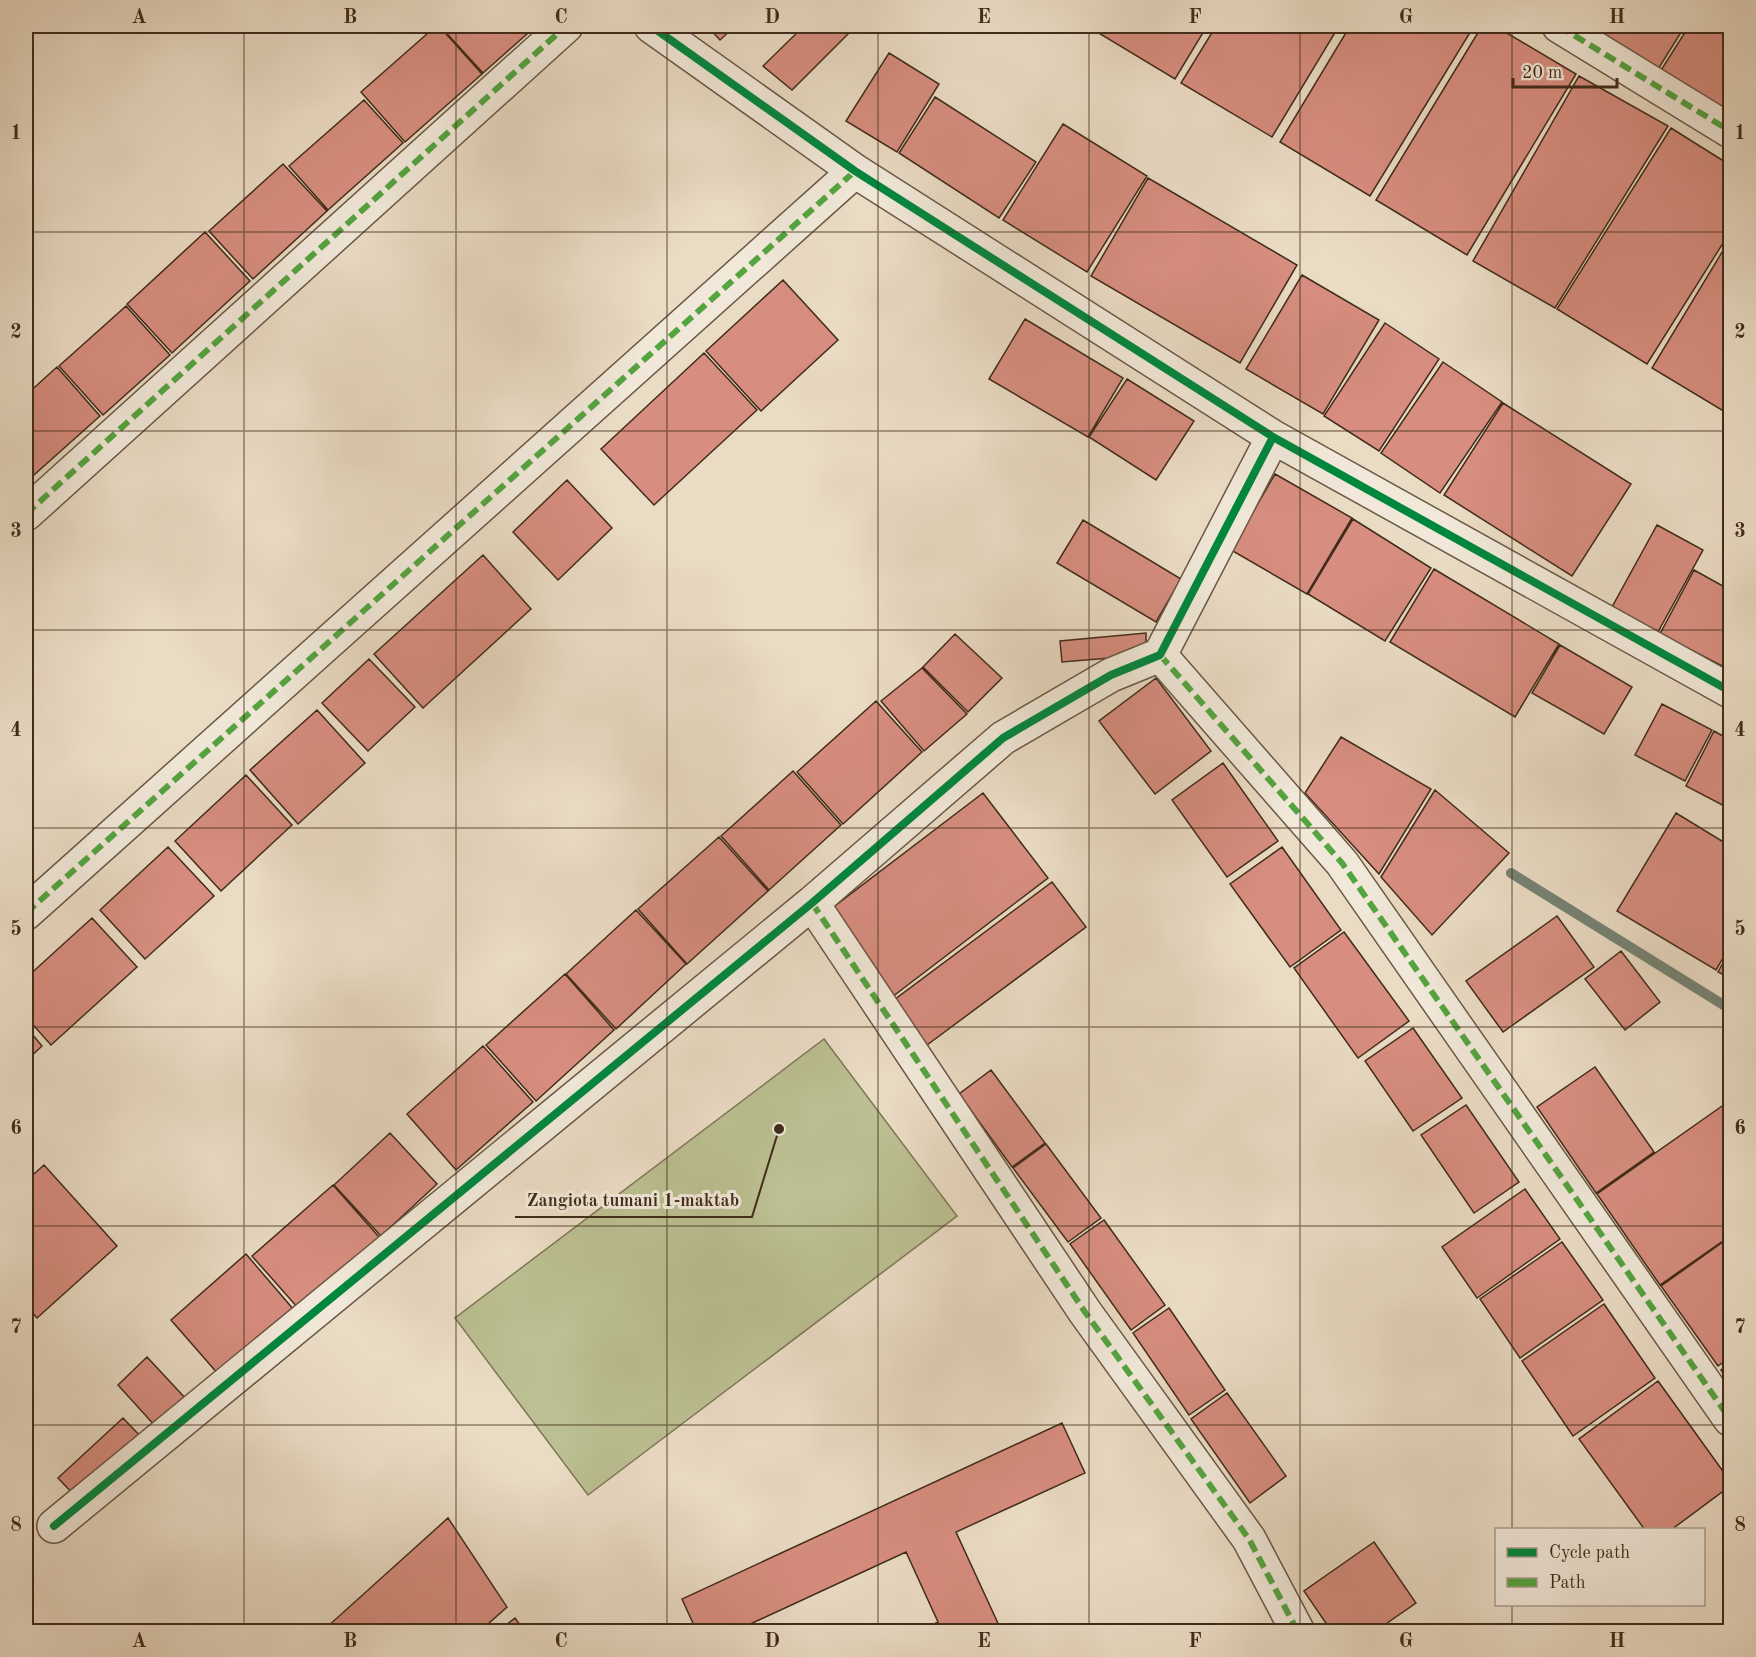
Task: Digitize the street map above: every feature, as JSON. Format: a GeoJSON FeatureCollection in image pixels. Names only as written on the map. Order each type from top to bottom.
{"type":"FeatureCollection","features":[{"type":"Feature","properties":{"kind":"street"},"geometry":{"type":"LineString","coordinates":[[26,514],[566,26]]}},
{"type":"Feature","properties":{"kind":"street"},"geometry":{"type":"LineString","coordinates":[[651,26],[855,171],[1273,437],[1731,691]]}},
{"type":"Feature","properties":{"kind":"street"},"geometry":{"type":"LineString","coordinates":[[1559,26],[1731,131]]}},
{"type":"Feature","properties":{"kind":"street"},"geometry":{"type":"LineString","coordinates":[[26,914],[855,171]]}},
{"type":"Feature","properties":{"kind":"street"},"geometry":{"type":"LineString","coordinates":[[54,1526],[812,903],[1003,738],[1111,675],[1160,655],[1273,437]]}},
{"type":"Feature","properties":{"kind":"street"},"geometry":{"type":"LineString","coordinates":[[1160,655],[1342,863],[1731,1419]]}},
{"type":"Feature","properties":{"kind":"street"},"geometry":{"type":"LineString","coordinates":[[812,903],[1085,1312],[1249,1539],[1298,1632]]}},
{"type":"Feature","properties":{"kind":"green space"},"geometry":{"type":"Polygon","coordinates":[[[824,1039],[957,1216],[588,1495],[455,1318],[824,1039]]]}},
{"type":"Feature","properties":{"kind":"building"},"geometry":{"type":"Polygon","coordinates":[[[436,26],[439,26],[482,74],[405,142],[361,92],[436,26]]]}},
{"type":"Feature","properties":{"kind":"building"},"geometry":{"type":"Polygon","coordinates":[[[440,26],[536,26],[483,73],[440,26]]]}},
{"type":"Feature","properties":{"kind":"building"},"geometry":{"type":"Polygon","coordinates":[[[707,26],[735,26],[720,40],[707,26]]]}},
{"type":"Feature","properties":{"kind":"building"},"geometry":{"type":"Polygon","coordinates":[[[804,26],[856,26],[792,90],[763,66],[804,26]]]}},
{"type":"Feature","properties":{"kind":"building"},"geometry":{"type":"Polygon","coordinates":[[[1087,26],[1207,26],[1175,79],[1087,26]]]}},
{"type":"Feature","properties":{"kind":"building"},"geometry":{"type":"Polygon","coordinates":[[[1216,26],[1339,26],[1272,137],[1181,83],[1216,26]]]}},
{"type":"Feature","properties":{"kind":"building"},"geometry":{"type":"Polygon","coordinates":[[[1350,26],[1474,26],[1370,196],[1280,142],[1350,26]]]}},
{"type":"Feature","properties":{"kind":"building"},"geometry":{"type":"Polygon","coordinates":[[[1482,26],[1495,26],[1576,74],[1467,255],[1376,200],[1482,26]]]}},
{"type":"Feature","properties":{"kind":"building"},"geometry":{"type":"Polygon","coordinates":[[[1576,26],[1685,26],[1655,74],[1576,26]]]}},
{"type":"Feature","properties":{"kind":"building"},"geometry":{"type":"Polygon","coordinates":[[[1689,26],[1730,26],[1730,119],[1658,75],[1689,26]]]}},
{"type":"Feature","properties":{"kind":"building"},"geometry":{"type":"Polygon","coordinates":[[[889,53],[939,84],[897,152],[846,121],[889,53]]]}},
{"type":"Feature","properties":{"kind":"building"},"geometry":{"type":"Polygon","coordinates":[[[1579,76],[1668,126],[1555,308],[1473,261],[1579,76]]]}},
{"type":"Feature","properties":{"kind":"building"},"geometry":{"type":"Polygon","coordinates":[[[935,97],[1036,162],[999,218],[899,153],[935,97]]]}},
{"type":"Feature","properties":{"kind":"building"},"geometry":{"type":"Polygon","coordinates":[[[364,100],[403,143],[328,210],[289,166],[364,100]]]}},
{"type":"Feature","properties":{"kind":"building"},"geometry":{"type":"Polygon","coordinates":[[[1063,124],[1147,176],[1087,272],[1003,220],[1063,124]]]}},
{"type":"Feature","properties":{"kind":"building"},"geometry":{"type":"Polygon","coordinates":[[[1671,128],[1730,165],[1730,232],[1647,364],[1557,309],[1671,128]]]}},
{"type":"Feature","properties":{"kind":"building"},"geometry":{"type":"Polygon","coordinates":[[[283,164],[327,211],[253,279],[209,231],[283,164]]]}},
{"type":"Feature","properties":{"kind":"building"},"geometry":{"type":"Polygon","coordinates":[[[1148,178],[1297,265],[1240,363],[1091,276],[1148,178]]]}},
{"type":"Feature","properties":{"kind":"building"},"geometry":{"type":"Polygon","coordinates":[[[205,232],[250,281],[172,353],[127,304],[205,232]]]}},
{"type":"Feature","properties":{"kind":"building"},"geometry":{"type":"Polygon","coordinates":[[[1730,239],[1730,415],[1652,368],[1730,239]]]}},
{"type":"Feature","properties":{"kind":"building"},"geometry":{"type":"Polygon","coordinates":[[[1302,275],[1379,320],[1323,414],[1246,369],[1302,275]]]}},
{"type":"Feature","properties":{"kind":"building"},"geometry":{"type":"Polygon","coordinates":[[[783,280],[838,340],[761,411],[706,351],[783,280]]]}},
{"type":"Feature","properties":{"kind":"building"},"geometry":{"type":"Polygon","coordinates":[[[126,306],[170,355],[103,415],[59,366],[126,306]]]}},
{"type":"Feature","properties":{"kind":"building"},"geometry":{"type":"Polygon","coordinates":[[[1025,319],[1123,378],[1088,437],[989,379],[1025,319]]]}},
{"type":"Feature","properties":{"kind":"building"},"geometry":{"type":"Polygon","coordinates":[[[1385,323],[1439,359],[1379,451],[1324,416],[1385,323]]]}},
{"type":"Feature","properties":{"kind":"building"},"geometry":{"type":"Polygon","coordinates":[[[704,353],[757,410],[654,505],[601,449],[704,353]]]}},
{"type":"Feature","properties":{"kind":"building"},"geometry":{"type":"Polygon","coordinates":[[[1443,362],[1502,402],[1440,493],[1381,453],[1443,362]]]}},
{"type":"Feature","properties":{"kind":"building"},"geometry":{"type":"Polygon","coordinates":[[[57,367],[100,416],[26,482],[26,395],[57,367]]]}},
{"type":"Feature","properties":{"kind":"building"},"geometry":{"type":"Polygon","coordinates":[[[1127,379],[1194,421],[1156,480],[1089,437],[1127,379]]]}},
{"type":"Feature","properties":{"kind":"building"},"geometry":{"type":"Polygon","coordinates":[[[1503,403],[1631,484],[1572,576],[1444,495],[1503,403]]]}},
{"type":"Feature","properties":{"kind":"building"},"geometry":{"type":"Polygon","coordinates":[[[1275,474],[1352,518],[1307,594],[1231,550],[1275,474]]]}},
{"type":"Feature","properties":{"kind":"building"},"geometry":{"type":"Polygon","coordinates":[[[567,480],[612,528],[558,580],[513,532],[567,480]]]}},
{"type":"Feature","properties":{"kind":"building"},"geometry":{"type":"Polygon","coordinates":[[[1353,519],[1431,568],[1385,641],[1308,594],[1353,519]]]}},
{"type":"Feature","properties":{"kind":"building"},"geometry":{"type":"Polygon","coordinates":[[[1083,520],[1181,579],[1156,622],[1057,563],[1083,520]]]}},
{"type":"Feature","properties":{"kind":"building"},"geometry":{"type":"Polygon","coordinates":[[[1657,525],[1703,550],[1658,632],[1612,607],[1657,525]]]}},
{"type":"Feature","properties":{"kind":"building"},"geometry":{"type":"Polygon","coordinates":[[[483,555],[531,609],[423,708],[374,654],[483,555]]]}},
{"type":"Feature","properties":{"kind":"building"},"geometry":{"type":"Polygon","coordinates":[[[1434,569],[1559,644],[1515,717],[1390,642],[1434,569]]]}},
{"type":"Feature","properties":{"kind":"building"},"geometry":{"type":"Polygon","coordinates":[[[1694,570],[1730,590],[1730,670],[1660,634],[1694,570]]]}},
{"type":"Feature","properties":{"kind":"building"},"geometry":{"type":"Polygon","coordinates":[[[1146,633],[1146,655],[1062,662],[1060,641],[1146,633]]]}},
{"type":"Feature","properties":{"kind":"building"},"geometry":{"type":"Polygon","coordinates":[[[955,634],[1002,678],[968,712],[923,667],[955,634]]]}},
{"type":"Feature","properties":{"kind":"building"},"geometry":{"type":"Polygon","coordinates":[[[1560,645],[1632,687],[1604,734],[1532,693],[1560,645]]]}},
{"type":"Feature","properties":{"kind":"building"},"geometry":{"type":"Polygon","coordinates":[[[369,659],[415,707],[368,751],[322,703],[369,659]]]}},
{"type":"Feature","properties":{"kind":"building"},"geometry":{"type":"Polygon","coordinates":[[[922,668],[967,714],[924,751],[881,701],[922,668]]]}},
{"type":"Feature","properties":{"kind":"building"},"geometry":{"type":"Polygon","coordinates":[[[1156,678],[1211,751],[1155,794],[1099,721],[1156,678]]]}},
{"type":"Feature","properties":{"kind":"building"},"geometry":{"type":"Polygon","coordinates":[[[876,701],[922,752],[843,824],[797,772],[876,701]]]}},
{"type":"Feature","properties":{"kind":"building"},"geometry":{"type":"Polygon","coordinates":[[[1662,704],[1712,730],[1685,781],[1635,755],[1662,704]]]}},
{"type":"Feature","properties":{"kind":"building"},"geometry":{"type":"Polygon","coordinates":[[[317,710],[365,763],[298,824],[250,770],[317,710]]]}},
{"type":"Feature","properties":{"kind":"building"},"geometry":{"type":"Polygon","coordinates":[[[1714,731],[1730,740],[1730,809],[1686,786],[1714,731]]]}},
{"type":"Feature","properties":{"kind":"building"},"geometry":{"type":"Polygon","coordinates":[[[1341,737],[1431,789],[1379,874],[1305,793],[1341,737]]]}},
{"type":"Feature","properties":{"kind":"building"},"geometry":{"type":"Polygon","coordinates":[[[1223,763],[1278,841],[1227,877],[1172,800],[1223,763]]]}},
{"type":"Feature","properties":{"kind":"building"},"geometry":{"type":"Polygon","coordinates":[[[793,771],[841,825],[769,890],[721,836],[793,771]]]}},
{"type":"Feature","properties":{"kind":"building"},"geometry":{"type":"Polygon","coordinates":[[[246,775],[292,825],[221,891],[175,841],[246,775]]]}},
{"type":"Feature","properties":{"kind":"building"},"geometry":{"type":"Polygon","coordinates":[[[1435,790],[1509,853],[1432,935],[1381,877],[1435,790]]]}},
{"type":"Feature","properties":{"kind":"building"},"geometry":{"type":"Polygon","coordinates":[[[983,793],[1048,878],[892,997],[827,912],[983,793]]]}},
{"type":"Feature","properties":{"kind":"building"},"geometry":{"type":"Polygon","coordinates":[[[1676,813],[1730,846],[1730,946],[1716,970],[1617,911],[1676,813]]]}},
{"type":"Feature","properties":{"kind":"building"},"geometry":{"type":"Polygon","coordinates":[[[719,837],[768,891],[687,964],[638,909],[719,837]]]}},
{"type":"Feature","properties":{"kind":"building"},"geometry":{"type":"Polygon","coordinates":[[[168,847],[214,896],[145,959],[100,910],[168,847]]]}},
{"type":"Feature","properties":{"kind":"building"},"geometry":{"type":"Polygon","coordinates":[[[1282,847],[1341,930],[1290,967],[1230,884],[1282,847]]]}},
{"type":"Feature","properties":{"kind":"building"},"geometry":{"type":"Polygon","coordinates":[[[1052,882],[1086,927],[927,1045],[894,1000],[1052,882]]]}},
{"type":"Feature","properties":{"kind":"building"},"geometry":{"type":"Polygon","coordinates":[[[636,910],[686,964],[616,1029],[566,974],[636,910]]]}},
{"type":"Feature","properties":{"kind":"building"},"geometry":{"type":"Polygon","coordinates":[[[1557,916],[1594,967],[1503,1032],[1466,981],[1557,916]]]}},
{"type":"Feature","properties":{"kind":"building"},"geometry":{"type":"Polygon","coordinates":[[[92,918],[137,967],[51,1045],[26,1017],[26,978],[92,918]]]}},
{"type":"Feature","properties":{"kind":"building"},"geometry":{"type":"Polygon","coordinates":[[[1344,932],[1409,1021],[1358,1058],[1294,968],[1344,932]]]}},
{"type":"Feature","properties":{"kind":"building"},"geometry":{"type":"Polygon","coordinates":[[[1730,950],[1730,978],[1718,972],[1730,950]]]}},
{"type":"Feature","properties":{"kind":"building"},"geometry":{"type":"Polygon","coordinates":[[[1621,951],[1660,1002],[1625,1030],[1585,979],[1621,951]]]}},
{"type":"Feature","properties":{"kind":"building"},"geometry":{"type":"Polygon","coordinates":[[[565,974],[614,1030],[536,1101],[486,1045],[565,974]]]}},
{"type":"Feature","properties":{"kind":"building"},"geometry":{"type":"Polygon","coordinates":[[[26,1027],[42,1046],[26,1061],[26,1027]]]}},
{"type":"Feature","properties":{"kind":"building"},"geometry":{"type":"Polygon","coordinates":[[[1413,1028],[1462,1098],[1413,1131],[1365,1061],[1413,1028]]]}},
{"type":"Feature","properties":{"kind":"building"},"geometry":{"type":"Polygon","coordinates":[[[483,1046],[533,1102],[456,1170],[407,1114],[483,1046]]]}},
{"type":"Feature","properties":{"kind":"building"},"geometry":{"type":"Polygon","coordinates":[[[1595,1067],[1654,1152],[1596,1193],[1537,1107],[1595,1067]]]}},
{"type":"Feature","properties":{"kind":"building"},"geometry":{"type":"Polygon","coordinates":[[[991,1070],[1045,1143],[1012,1167],[959,1094],[991,1070]]]}},
{"type":"Feature","properties":{"kind":"building"},"geometry":{"type":"Polygon","coordinates":[[[1725,1104],[1730,1112],[1730,1236],[1660,1285],[1597,1194],[1725,1104]]]}},
{"type":"Feature","properties":{"kind":"building"},"geometry":{"type":"Polygon","coordinates":[[[1466,1105],[1519,1182],[1474,1213],[1421,1135],[1466,1105]]]}},
{"type":"Feature","properties":{"kind":"building"},"geometry":{"type":"Polygon","coordinates":[[[390,1133],[437,1184],[381,1236],[334,1185],[390,1133]]]}},
{"type":"Feature","properties":{"kind":"building"},"geometry":{"type":"Polygon","coordinates":[[[1046,1144],[1101,1218],[1068,1242],[1013,1168],[1046,1144]]]}},
{"type":"Feature","properties":{"kind":"building"},"geometry":{"type":"Polygon","coordinates":[[[44,1165],[117,1246],[37,1318],[26,1305],[26,1181],[44,1165]]]}},
{"type":"Feature","properties":{"kind":"building"},"geometry":{"type":"Polygon","coordinates":[[[333,1185],[379,1237],[298,1308],[252,1256],[333,1185]]]}},
{"type":"Feature","properties":{"kind":"building"},"geometry":{"type":"Polygon","coordinates":[[[1525,1189],[1560,1239],[1477,1298],[1442,1247],[1525,1189]]]}},
{"type":"Feature","properties":{"kind":"building"},"geometry":{"type":"Polygon","coordinates":[[[1104,1220],[1165,1305],[1131,1330],[1070,1244],[1104,1220]]]}},
{"type":"Feature","properties":{"kind":"building"},"geometry":{"type":"Polygon","coordinates":[[[1730,1237],[1730,1357],[1718,1366],[1661,1286],[1730,1237]]]}},
{"type":"Feature","properties":{"kind":"building"},"geometry":{"type":"Polygon","coordinates":[[[1562,1242],[1603,1300],[1520,1358],[1480,1299],[1562,1242]]]}},
{"type":"Feature","properties":{"kind":"building"},"geometry":{"type":"Polygon","coordinates":[[[246,1254],[294,1310],[219,1375],[171,1320],[246,1254]]]}},
{"type":"Feature","properties":{"kind":"building"},"geometry":{"type":"Polygon","coordinates":[[[1604,1304],[1655,1378],[1573,1436],[1522,1361],[1604,1304]]]}},
{"type":"Feature","properties":{"kind":"building"},"geometry":{"type":"Polygon","coordinates":[[[1169,1308],[1225,1390],[1189,1415],[1133,1333],[1169,1308]]]}},
{"type":"Feature","properties":{"kind":"building"},"geometry":{"type":"Polygon","coordinates":[[[147,1357],[187,1400],[157,1428],[118,1385],[147,1357]]]}},
{"type":"Feature","properties":{"kind":"building"},"geometry":{"type":"Polygon","coordinates":[[[1730,1363],[1730,1384],[1721,1370],[1730,1363]]]}},
{"type":"Feature","properties":{"kind":"building"},"geometry":{"type":"Polygon","coordinates":[[[1658,1381],[1730,1481],[1730,1486],[1674,1528],[1644,1528],[1579,1439],[1658,1381]]]}},
{"type":"Feature","properties":{"kind":"building"},"geometry":{"type":"Polygon","coordinates":[[[1227,1393],[1286,1476],[1250,1503],[1191,1419],[1227,1393]]]}},
{"type":"Feature","properties":{"kind":"building"},"geometry":{"type":"Polygon","coordinates":[[[123,1418],[144,1440],[78,1499],[58,1478],[123,1418]]]}},
{"type":"Feature","properties":{"kind":"building"},"geometry":{"type":"Polygon","coordinates":[[[1062,1423],[1085,1473],[956,1532],[1002,1632],[918,1632],[938,1622],[906,1552],[733,1632],[697,1632],[682,1599],[1062,1423]]]}},
{"type":"Feature","properties":{"kind":"building"},"geometry":{"type":"Polygon","coordinates":[[[448,1518],[507,1607],[479,1632],[331,1632],[327,1627],[448,1518]]]}},
{"type":"Feature","properties":{"kind":"building"},"geometry":{"type":"Polygon","coordinates":[[[1374,1542],[1416,1603],[1374,1632],[1332,1632],[1304,1591],[1374,1542]]]}},
{"type":"Feature","properties":{"kind":"building"},"geometry":{"type":"Polygon","coordinates":[[[515,1618],[525,1632],[497,1632],[515,1618]]]}},
{"type":"Feature","properties":{"kind":"waterway"},"geometry":{"type":"LineString","coordinates":[[1511,873],[1730,1009]]}},
{"type":"Feature","properties":{"kind":"marked path"},"geometry":{"type":"LineString","coordinates":[[26,514],[566,26]]}},
{"type":"Feature","properties":{"kind":"marked path"},"geometry":{"type":"LineString","coordinates":[[1559,26],[1730,131]]}},
{"type":"Feature","properties":{"kind":"marked path"},"geometry":{"type":"LineString","coordinates":[[26,913],[855,171]]}},
{"type":"Feature","properties":{"kind":"marked path"},"geometry":{"type":"LineString","coordinates":[[1160,655],[1342,863],[1730,1419]]}},
{"type":"Feature","properties":{"kind":"marked path"},"geometry":{"type":"LineString","coordinates":[[812,903],[1085,1312],[1249,1539],[1298,1632]]}},
{"type":"Feature","properties":{"kind":"cycle path"},"geometry":{"type":"LineString","coordinates":[[651,26],[855,171],[1273,437],[1730,691]]}},
{"type":"Feature","properties":{"kind":"cycle path"},"geometry":{"type":"LineString","coordinates":[[54,1526],[812,903],[1003,738],[1111,675],[1160,655],[1273,437]]}},
{"type":"Feature","properties":{"kind":"place","name":"Zangiota tumani 1-maktab"},"geometry":{"type":"Point","coordinates":[779,1129]}}]}
